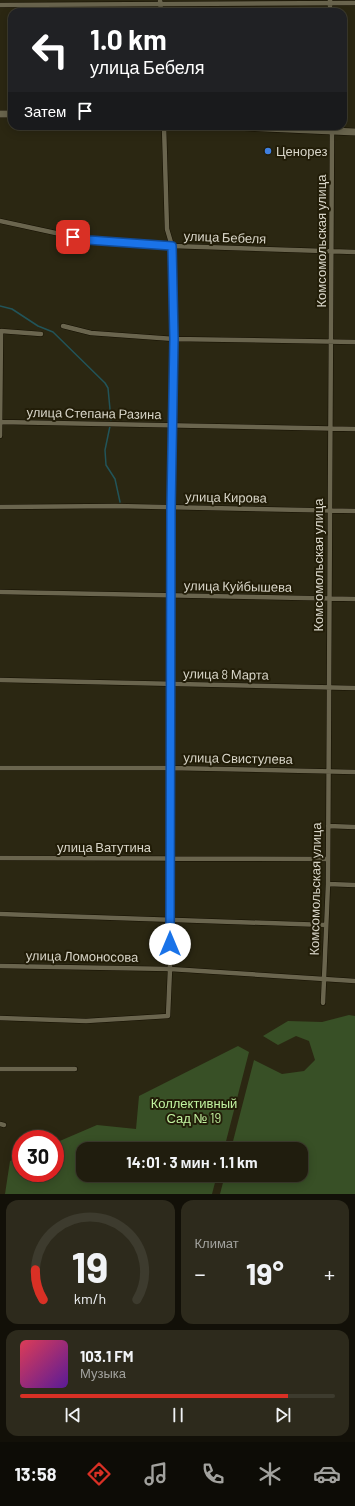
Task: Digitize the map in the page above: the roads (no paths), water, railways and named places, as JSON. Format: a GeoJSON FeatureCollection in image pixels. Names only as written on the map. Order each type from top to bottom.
{"type":"FeatureCollection","features":[{"type":"Feature","properties":{"kind":"street"},"geometry":{"type":"LineString","coordinates":[[0,5],[330,1],[355,3]]}},
{"type":"Feature","properties":{"kind":"street"},"geometry":{"type":"LineString","coordinates":[[0,1018],[86,1021],[168,1016],[170,969],[170,596],[174,339],[172,246],[167,229],[164,130]]}},
{"type":"Feature","properties":{"kind":"street","name":"Комсомольская улица"},"geometry":{"type":"LineString","coordinates":[[323,1004],[328,884],[332,130]]}},
{"type":"Feature","properties":{"kind":"street"},"geometry":{"type":"LineString","coordinates":[[344,130],[355,132]]}},
{"type":"Feature","properties":{"kind":"street","name":"улица Бебеля"},"geometry":{"type":"LineString","coordinates":[[0,222],[88,240],[172,246],[355,252]]}},
{"type":"Feature","properties":{"kind":"street"},"geometry":{"type":"LineString","coordinates":[[63,326],[91,333],[174,339],[355,342]]}},
{"type":"Feature","properties":{"kind":"street"},"geometry":{"type":"LineString","coordinates":[[0,436],[1,331],[41,334]]}},
{"type":"Feature","properties":{"kind":"street","name":"улица Степана Разина"},"geometry":{"type":"LineString","coordinates":[[1,422],[355,429]]}},
{"type":"Feature","properties":{"kind":"street","name":"улица Кирова"},"geometry":{"type":"LineString","coordinates":[[0,507],[355,510]]}},
{"type":"Feature","properties":{"kind":"street","name":"улица Куйбышева"},"geometry":{"type":"LineString","coordinates":[[0,592],[355,599]]}},
{"type":"Feature","properties":{"kind":"street","name":"улица 8 Марта"},"geometry":{"type":"LineString","coordinates":[[0,680],[355,688]]}},
{"type":"Feature","properties":{"kind":"street","name":"улица Свистулева"},"geometry":{"type":"LineString","coordinates":[[0,768],[170,768],[355,772]]}},
{"type":"Feature","properties":{"kind":"street"},"geometry":{"type":"LineString","coordinates":[[328,826],[355,827]]}},
{"type":"Feature","properties":{"kind":"street","name":"улица Ватутина"},"geometry":{"type":"LineString","coordinates":[[0,858],[327,859]]}},
{"type":"Feature","properties":{"kind":"street"},"geometry":{"type":"LineString","coordinates":[[328,884],[355,885]]}},
{"type":"Feature","properties":{"kind":"street"},"geometry":{"type":"LineString","coordinates":[[0,914],[326,925]]}},
{"type":"Feature","properties":{"kind":"street","name":"улица Ломоносова"},"geometry":{"type":"LineString","coordinates":[[0,966],[170,969],[355,982]]}},
{"type":"Feature","properties":{"kind":"street"},"geometry":{"type":"LineString","coordinates":[[0,1069],[75,1069]]}},
{"type":"Feature","properties":{"kind":"waterway"},"geometry":{"type":"LineString","coordinates":[[0,306],[12,309],[38,326],[53,332],[105,383],[108,388],[111,420]]}},
{"type":"Feature","properties":{"kind":"waterway"},"geometry":{"type":"LineString","coordinates":[[110,426],[105,450],[106,465],[115,479],[120,502]]}},
{"type":"Feature","properties":{"kind":"place","name":"Ценорез"},"geometry":{"type":"Point","coordinates":[268,151]}},
{"type":"Feature","properties":{"kind":"park label","name":"Коллективный Сад № 19"},"geometry":{"type":"Point","coordinates":[194,1110]}}]}
